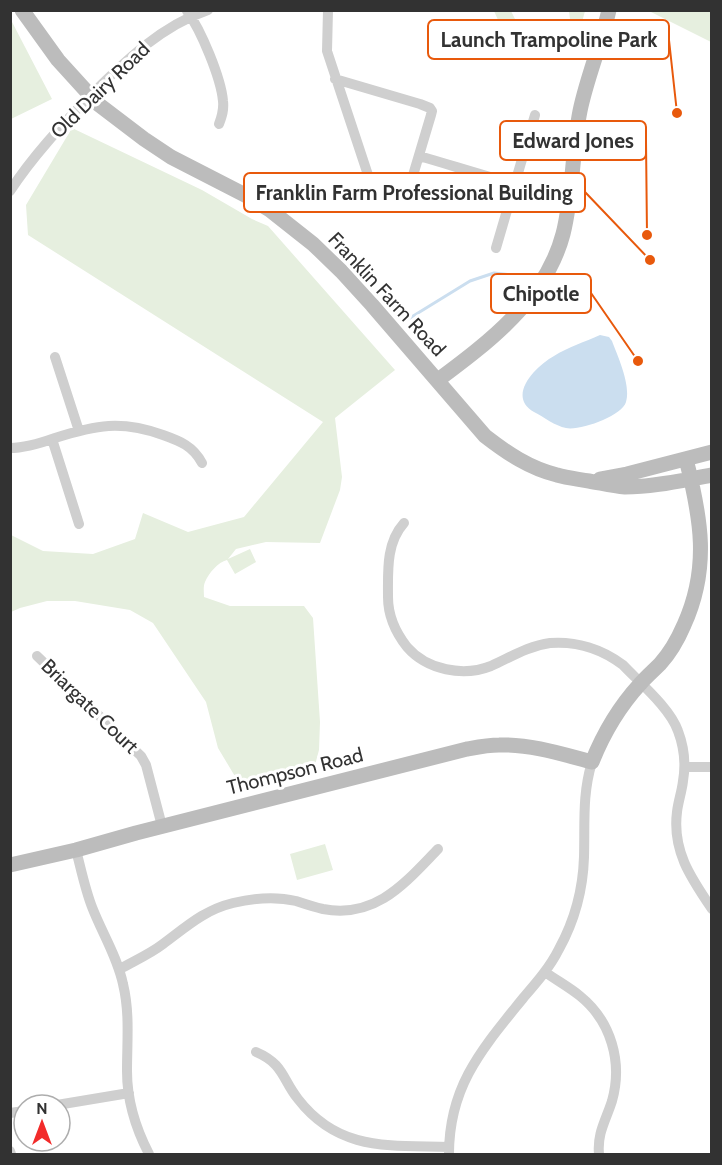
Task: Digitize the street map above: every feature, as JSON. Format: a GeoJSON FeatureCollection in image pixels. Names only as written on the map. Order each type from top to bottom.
{"type":"FeatureCollection","features":[{"type":"Feature","properties":{"kind":"street","name":"Franklin Farm Road"},"geometry":{"type":"LineString","coordinates":[[22,10],[58,60],[98,104],[171,157],[245,195],[292,226],[341,271],[485,436],[505,452],[540,470],[565,477],[624,487],[662,484],[711,475]]}},
{"type":"Feature","properties":{"kind":"street","name":"Old Dairy Road"},"geometry":{"type":"LineString","coordinates":[[10,191],[35,155],[64,122],[139,50],[189,13],[208,10]]}},
{"type":"Feature","properties":{"kind":"street"},"geometry":{"type":"LineString","coordinates":[[328,10],[327,51],[335,79],[371,184],[377,189],[396,196],[408,192],[431,115],[430,108],[335,79]]}},
{"type":"Feature","properties":{"kind":"street"},"geometry":{"type":"LineString","coordinates":[[438,380],[513,318],[539,286],[550,267],[563,233],[579,113],[609,10]]}},
{"type":"Feature","properties":{"kind":"street"},"geometry":{"type":"LineString","coordinates":[[189,13],[204,40],[221,88],[223,114],[219,124]]}},
{"type":"Feature","properties":{"kind":"street"},"geometry":{"type":"LineString","coordinates":[[496,248],[534,115]]}},
{"type":"Feature","properties":{"kind":"street"},"geometry":{"type":"LineString","coordinates":[[419,156],[515,185],[569,194]]}},
{"type":"Feature","properties":{"kind":"street"},"geometry":{"type":"LineString","coordinates":[[55,357],[79,431]]}},
{"type":"Feature","properties":{"kind":"street"},"geometry":{"type":"LineString","coordinates":[[10,448],[32,445],[94,427],[129,426],[183,442],[191,448],[202,463]]}},
{"type":"Feature","properties":{"kind":"street"},"geometry":{"type":"LineString","coordinates":[[52,439],[79,524]]}},
{"type":"Feature","properties":{"kind":"street","name":"Franklin Farm Road"},"geometry":{"type":"LineString","coordinates":[[588,481],[627,474],[711,452]]}},
{"type":"Feature","properties":{"kind":"street"},"geometry":{"type":"LineString","coordinates":[[256,1052],[275,1063],[295,1096],[306,1109],[332,1130],[346,1137],[378,1145],[449,1151],[457,1102],[473,1064],[484,1046],[545,972],[568,931],[583,877],[586,783],[600,741],[618,711],[669,652],[689,614],[699,574],[701,549],[699,519],[686,459]]}},
{"type":"Feature","properties":{"kind":"street"},"geometry":{"type":"LineString","coordinates":[[404,523],[393,540],[390,550],[389,612],[400,638],[419,658],[447,670],[461,671],[489,666],[531,647],[550,643],[566,643],[592,648],[607,654],[623,665],[666,710],[674,722],[683,745],[685,767],[677,810],[677,838],[685,867],[711,909]]}},
{"type":"Feature","properties":{"kind":"street","name":"Briargate Court"},"geometry":{"type":"LineString","coordinates":[[37,656],[141,756],[146,765],[162,826]]}},
{"type":"Feature","properties":{"kind":"street","name":"Thompson Road"},"geometry":{"type":"LineString","coordinates":[[10,865],[475,747],[502,744],[528,747],[592,762]]}},
{"type":"Feature","properties":{"kind":"street"},"geometry":{"type":"LineString","coordinates":[[685,767],[711,767]]}},
{"type":"Feature","properties":{"kind":"street"},"geometry":{"type":"LineString","coordinates":[[120,969],[163,945],[199,916],[230,903],[280,898],[325,909],[341,910],[375,903],[402,886],[438,849]]}},
{"type":"Feature","properties":{"kind":"street"},"geometry":{"type":"LineString","coordinates":[[76,850],[92,908],[110,944],[124,985],[128,1010],[129,1093],[135,1119],[149,1155]]}},
{"type":"Feature","properties":{"kind":"street"},"geometry":{"type":"LineString","coordinates":[[545,972],[579,995],[590,1006],[604,1025],[613,1045],[616,1059],[615,1087],[602,1126],[599,1155]]}},
{"type":"Feature","properties":{"kind":"street"},"geometry":{"type":"LineString","coordinates":[[72,1102],[129,1093]]}},
{"type":"Feature","properties":{"kind":"green space"},"geometry":{"type":"Polygon","coordinates":[[[494,11],[511,11],[518,25],[503,31],[494,11]]]}},
{"type":"Feature","properties":{"kind":"green space"},"geometry":{"type":"Polygon","coordinates":[[[569,11],[585,11],[574,52],[569,11]]]}},
{"type":"Feature","properties":{"kind":"green space"},"geometry":{"type":"Polygon","coordinates":[[[649,11],[711,11],[711,42],[649,11]]]}},
{"type":"Feature","properties":{"kind":"green space"},"geometry":{"type":"Polygon","coordinates":[[[11,20],[52,99],[10,119],[11,20]]]}},
{"type":"Feature","properties":{"kind":"green space"},"geometry":{"type":"Polygon","coordinates":[[[72,128],[202,190],[268,226],[395,370],[335,418],[342,477],[340,490],[320,543],[266,542],[236,549],[228,559],[250,549],[256,562],[235,574],[227,560],[224,561],[217,565],[204,584],[204,597],[230,606],[304,606],[313,618],[320,722],[319,750],[315,765],[265,788],[239,783],[218,748],[206,702],[153,623],[130,610],[75,601],[47,601],[11,612],[11,535],[43,551],[93,554],[135,539],[143,513],[188,532],[244,517],[323,422],[28,235],[26,205],[72,128]]]}},
{"type":"Feature","properties":{"kind":"green space"},"geometry":{"type":"Polygon","coordinates":[[[325,844],[333,870],[297,880],[290,854],[325,844]]]}},
{"type":"Feature","properties":{"kind":"water"},"geometry":{"type":"Polygon","coordinates":[[[600,335],[609,337],[612,341],[623,371],[627,395],[623,407],[600,421],[581,427],[566,428],[534,412],[526,405],[523,390],[539,367],[559,353],[600,335]]]}},
{"type":"Feature","properties":{"kind":"waterway"},"geometry":{"type":"LineString","coordinates":[[405,321],[470,281],[494,273],[520,276]]}},
{"type":"Feature","properties":{"kind":"place","name":"Launch Trampoline Park"},"geometry":{"type":"Point","coordinates":[677,113]}},
{"type":"Feature","properties":{"kind":"place","name":"Edward Jones"},"geometry":{"type":"Point","coordinates":[647,235]}},
{"type":"Feature","properties":{"kind":"place","name":"Franklin Farm Professional Building"},"geometry":{"type":"Point","coordinates":[650,260]}},
{"type":"Feature","properties":{"kind":"place","name":"Chipotle"},"geometry":{"type":"Point","coordinates":[638,361]}}]}
